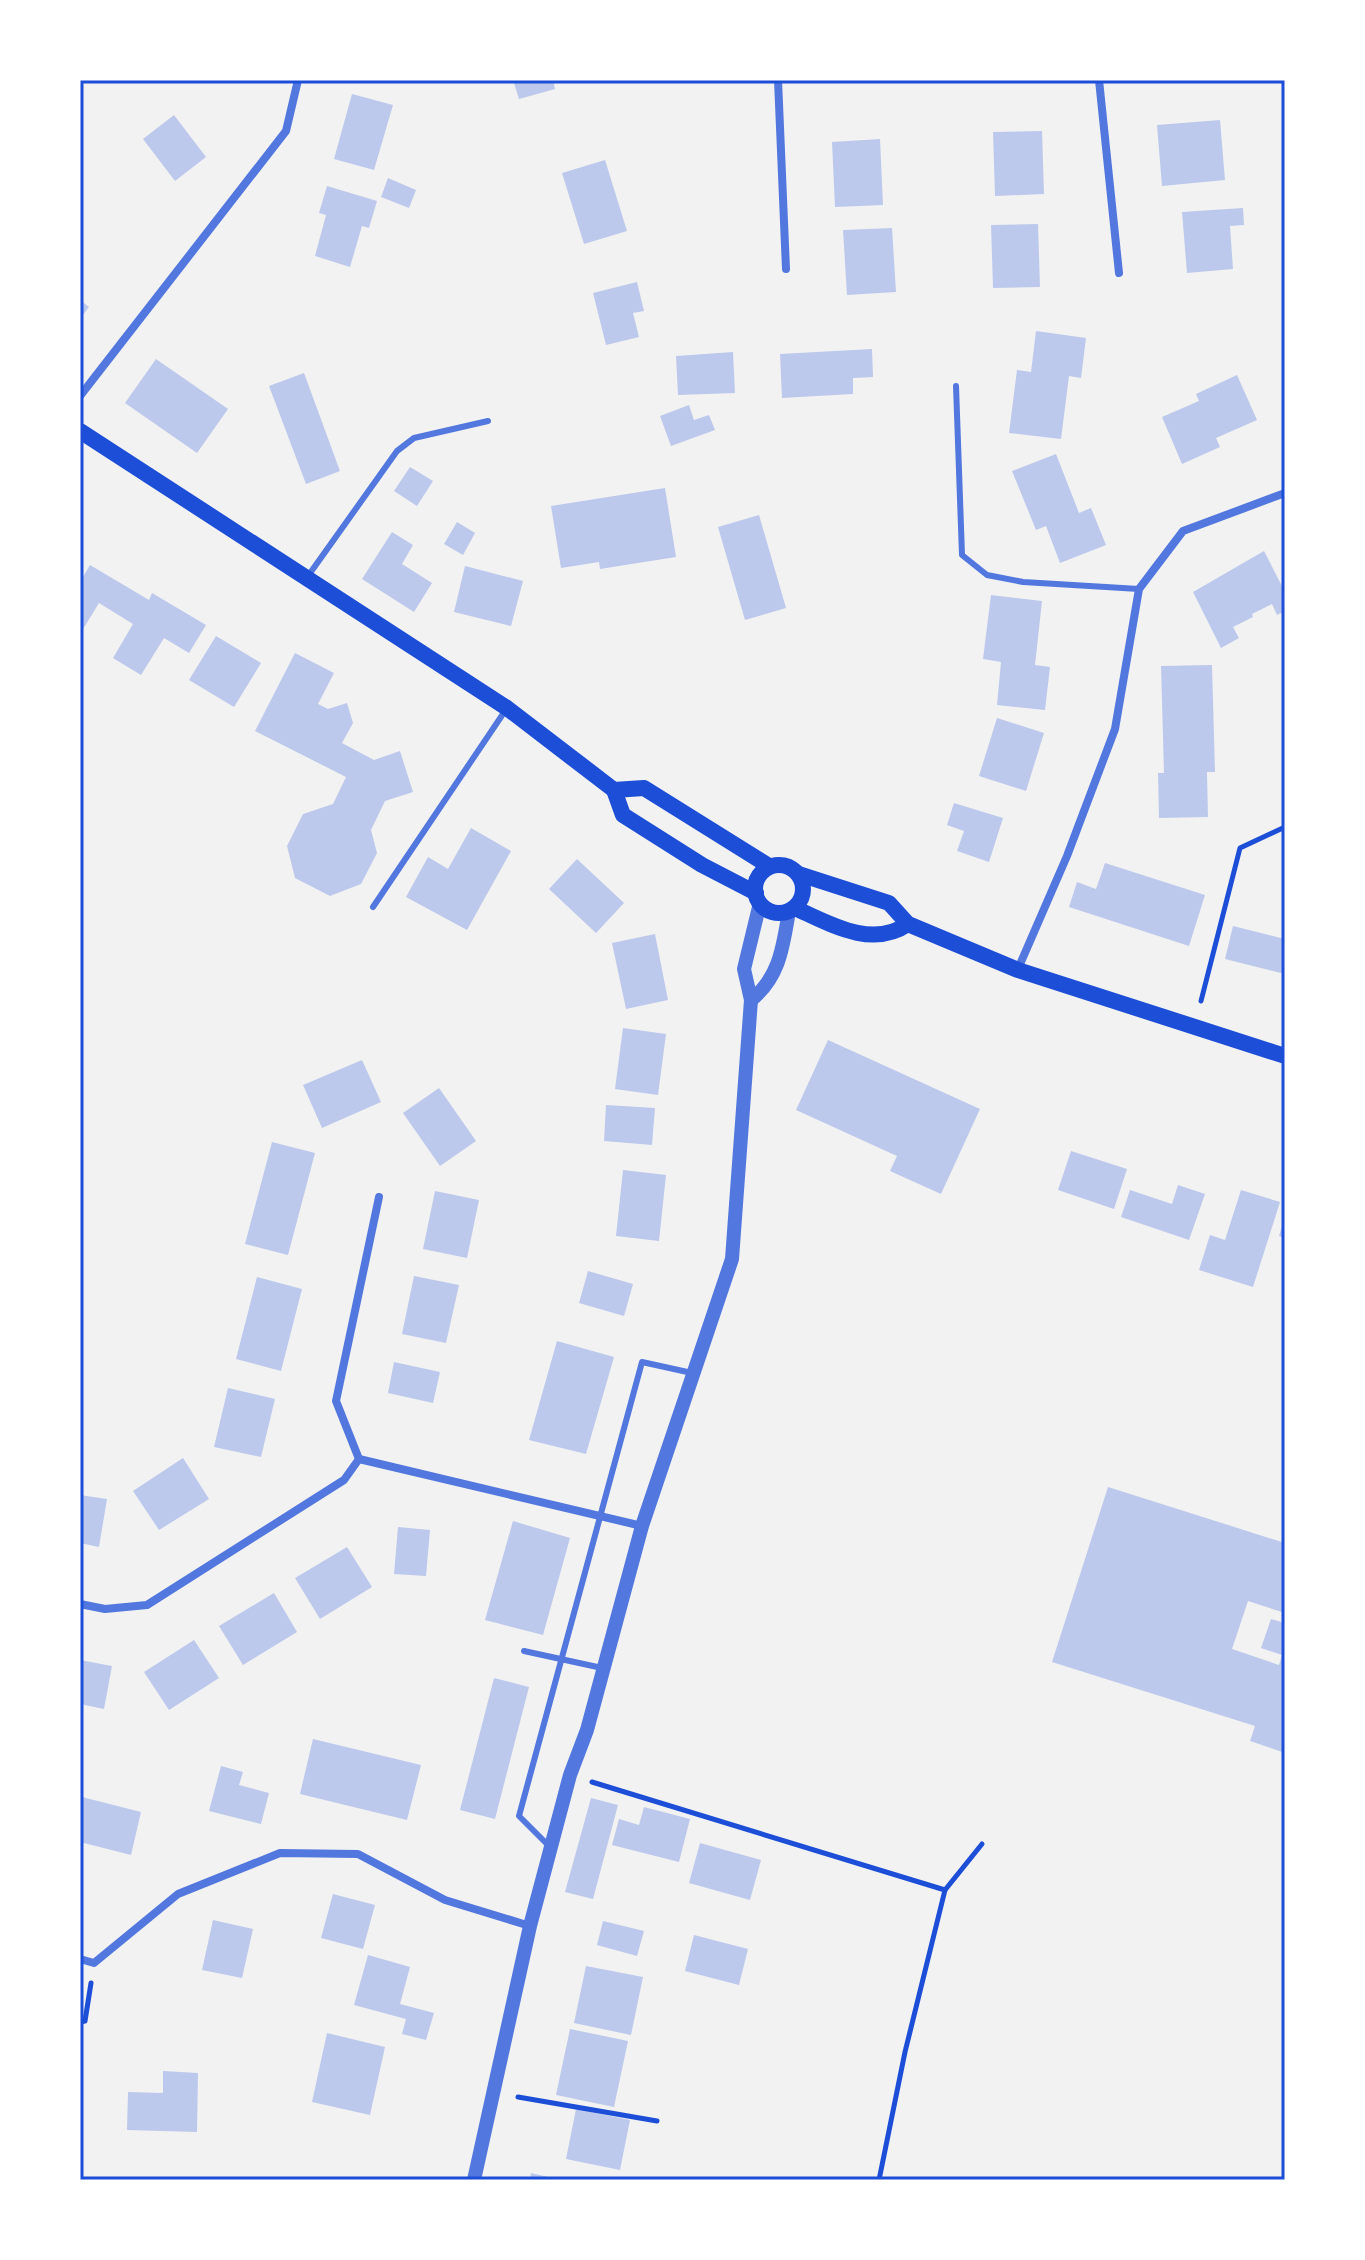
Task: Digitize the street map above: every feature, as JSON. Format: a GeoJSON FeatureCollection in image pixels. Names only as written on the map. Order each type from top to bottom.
{"type":"FeatureCollection","features":[{"type":"Feature","properties":{"kind":"main road"},"geometry":{"type":"LineString","coordinates":[[80,431],[507,708],[614,790],[623,815],[758,898],[768,910],[792,909],[843,929],[877,937],[893,934],[908,924]]}},
{"type":"Feature","properties":{"kind":"main road"},"geometry":{"type":"LineString","coordinates":[[614,790],[644,788],[769,866],[790,867],[799,874],[889,903],[908,924],[1018,970],[1285,1056]]}},
{"type":"Feature","properties":{"kind":"main road"},"geometry":{"type":"LineString","coordinates":[[758,898],[756,883],[769,866]]}},
{"type":"Feature","properties":{"kind":"main road"},"geometry":{"type":"LineString","coordinates":[[792,909],[804,891],[799,874]]}},
{"type":"Feature","properties":{"kind":"street"},"geometry":{"type":"LineString","coordinates":[[80,396],[286,131],[298,80]]}},
{"type":"Feature","properties":{"kind":"street"},"geometry":{"type":"LineString","coordinates":[[778,80],[786,269]]}},
{"type":"Feature","properties":{"kind":"street"},"geometry":{"type":"LineString","coordinates":[[1099,80],[1119,273]]}},
{"type":"Feature","properties":{"kind":"street"},"geometry":{"type":"LineString","coordinates":[[1018,970],[1067,856],[1115,729],[1139,589],[1183,531],[1285,493]]}},
{"type":"Feature","properties":{"kind":"street"},"geometry":{"type":"LineString","coordinates":[[474,2180],[530,1926],[570,1775],[605,1668],[642,1526],[732,1259],[751,1000],[744,969],[758,898]]}},
{"type":"Feature","properties":{"kind":"street"},"geometry":{"type":"LineString","coordinates":[[751,1000],[766,988],[776,974],[792,909]]}},
{"type":"Feature","properties":{"kind":"street"},"geometry":{"type":"LineString","coordinates":[[359,1459],[336,1401],[379,1197]]}},
{"type":"Feature","properties":{"kind":"street"},"geometry":{"type":"LineString","coordinates":[[359,1459],[642,1526]]}},
{"type":"Feature","properties":{"kind":"street"},"geometry":{"type":"LineString","coordinates":[[80,1604],[105,1609],[147,1605],[344,1480],[359,1459]]}},
{"type":"Feature","properties":{"kind":"street"},"geometry":{"type":"LineString","coordinates":[[80,1959],[94,1963],[178,1894],[280,1853],[358,1854],[445,1900],[530,1926]]}},
{"type":"Feature","properties":{"kind":"lane"},"geometry":{"type":"LineString","coordinates":[[956,386],[962,555],[987,575],[1023,582],[1139,589]]}},
{"type":"Feature","properties":{"kind":"lane"},"geometry":{"type":"LineString","coordinates":[[306,579],[397,451],[414,438],[488,421]]}},
{"type":"Feature","properties":{"kind":"lane"},"geometry":{"type":"LineString","coordinates":[[373,907],[507,708]]}},
{"type":"Feature","properties":{"kind":"lane"},"geometry":{"type":"LineString","coordinates":[[551,1847],[519,1816],[642,1362],[692,1373]]}},
{"type":"Feature","properties":{"kind":"lane"},"geometry":{"type":"LineString","coordinates":[[524,1651],[605,1668]]}},
{"type":"Feature","properties":{"kind":"path"},"geometry":{"type":"LineString","coordinates":[[1194,1025],[1240,848],[1285,827]]}},
{"type":"Feature","properties":{"kind":"path"},"geometry":{"type":"LineString","coordinates":[[570,1775],[945,1890]]}},
{"type":"Feature","properties":{"kind":"path"},"geometry":{"type":"LineString","coordinates":[[879,2180],[905,2052],[945,1890],[982,1844]]}},
{"type":"Feature","properties":{"kind":"path"},"geometry":{"type":"LineString","coordinates":[[80,2022],[85,2021],[94,1963]]}},
{"type":"Feature","properties":{"kind":"path"},"geometry":{"type":"LineString","coordinates":[[494,2092],[657,2121]]}},
{"type":"Feature","properties":{"kind":"building"},"geometry":{"type":"Polygon","coordinates":[[[513,80],[553,80],[555,89],[519,99],[513,80]]]}},
{"type":"Feature","properties":{"kind":"building"},"geometry":{"type":"Polygon","coordinates":[[[352,94],[393,105],[374,170],[334,159],[352,94]]]}},
{"type":"Feature","properties":{"kind":"building"},"geometry":{"type":"Polygon","coordinates":[[[174,115],[206,157],[175,181],[143,139],[174,115]]]}},
{"type":"Feature","properties":{"kind":"building"},"geometry":{"type":"Polygon","coordinates":[[[1220,120],[1225,180],[1162,186],[1157,125],[1220,120]]]}},
{"type":"Feature","properties":{"kind":"building"},"geometry":{"type":"Polygon","coordinates":[[[1042,131],[1044,194],[995,196],[993,132],[1042,131]]]}},
{"type":"Feature","properties":{"kind":"building"},"geometry":{"type":"Polygon","coordinates":[[[880,139],[883,205],[835,207],[832,142],[880,139]]]}},
{"type":"Feature","properties":{"kind":"building"},"geometry":{"type":"Polygon","coordinates":[[[605,160],[627,231],[584,244],[562,173],[605,160]]]}},
{"type":"Feature","properties":{"kind":"building"},"geometry":{"type":"Polygon","coordinates":[[[388,178],[416,190],[409,208],[381,197],[388,178]]]}},
{"type":"Feature","properties":{"kind":"building"},"geometry":{"type":"Polygon","coordinates":[[[327,186],[377,201],[369,228],[362,226],[350,267],[315,256],[326,215],[319,213],[327,186]]]}},
{"type":"Feature","properties":{"kind":"building"},"geometry":{"type":"Polygon","coordinates":[[[1243,208],[1244,225],[1230,226],[1233,269],[1187,273],[1182,212],[1243,208]]]}},
{"type":"Feature","properties":{"kind":"building"},"geometry":{"type":"Polygon","coordinates":[[[1038,224],[1040,287],[993,288],[991,225],[1038,224]]]}},
{"type":"Feature","properties":{"kind":"building"},"geometry":{"type":"Polygon","coordinates":[[[892,228],[896,292],[847,295],[843,230],[892,228]]]}},
{"type":"Feature","properties":{"kind":"building"},"geometry":{"type":"Polygon","coordinates":[[[637,282],[644,311],[633,313],[639,337],[606,345],[593,293],[637,282]]]}},
{"type":"Feature","properties":{"kind":"building"},"geometry":{"type":"Polygon","coordinates":[[[80,300],[89,307],[80,319],[80,300]]]}},
{"type":"Feature","properties":{"kind":"building"},"geometry":{"type":"Polygon","coordinates":[[[1036,331],[1086,338],[1081,378],[1069,376],[1061,439],[1009,433],[1017,370],[1031,372],[1036,331]]]}},
{"type":"Feature","properties":{"kind":"building"},"geometry":{"type":"Polygon","coordinates":[[[872,349],[873,377],[853,378],[853,394],[782,398],[780,354],[872,349]]]}},
{"type":"Feature","properties":{"kind":"building"},"geometry":{"type":"Polygon","coordinates":[[[733,352],[735,393],[678,395],[676,356],[733,352]]]}},
{"type":"Feature","properties":{"kind":"building"},"geometry":{"type":"Polygon","coordinates":[[[156,359],[228,409],[197,453],[125,403],[156,359]]]}},
{"type":"Feature","properties":{"kind":"building"},"geometry":{"type":"Polygon","coordinates":[[[304,373],[340,471],[306,484],[269,386],[304,373]]]}},
{"type":"Feature","properties":{"kind":"building"},"geometry":{"type":"Polygon","coordinates":[[[1237,375],[1257,420],[1216,438],[1220,447],[1182,464],[1162,417],[1199,401],[1196,394],[1237,375]]]}},
{"type":"Feature","properties":{"kind":"building"},"geometry":{"type":"Polygon","coordinates":[[[689,405],[694,420],[709,415],[715,430],[671,446],[660,416],[689,405]]]}},
{"type":"Feature","properties":{"kind":"building"},"geometry":{"type":"Polygon","coordinates":[[[1056,454],[1079,513],[1091,508],[1106,545],[1060,563],[1046,526],[1036,530],[1012,471],[1056,454]]]}},
{"type":"Feature","properties":{"kind":"building"},"geometry":{"type":"Polygon","coordinates":[[[410,467],[433,481],[417,506],[394,491],[410,467]]]}},
{"type":"Feature","properties":{"kind":"building"},"geometry":{"type":"Polygon","coordinates":[[[665,488],[676,557],[600,569],[599,562],[561,568],[551,506],[665,488]]]}},
{"type":"Feature","properties":{"kind":"building"},"geometry":{"type":"Polygon","coordinates":[[[759,515],[786,608],[745,620],[718,527],[759,515]]]}},
{"type":"Feature","properties":{"kind":"building"},"geometry":{"type":"Polygon","coordinates":[[[457,522],[475,533],[463,555],[444,544],[457,522]]]}},
{"type":"Feature","properties":{"kind":"building"},"geometry":{"type":"Polygon","coordinates":[[[392,532],[413,545],[402,564],[432,583],[414,612],[362,579],[392,532]]]}},
{"type":"Feature","properties":{"kind":"building"},"geometry":{"type":"Polygon","coordinates":[[[1264,551],[1285,592],[1285,611],[1277,615],[1272,604],[1252,614],[1253,617],[1233,627],[1239,638],[1221,648],[1193,592],[1264,551]]]}},
{"type":"Feature","properties":{"kind":"building"},"geometry":{"type":"Polygon","coordinates":[[[90,565],[149,600],[152,593],[206,625],[189,653],[164,638],[141,675],[113,658],[133,624],[99,603],[80,634],[80,582],[90,565]]]}},
{"type":"Feature","properties":{"kind":"building"},"geometry":{"type":"Polygon","coordinates":[[[465,566],[523,581],[511,626],[454,612],[465,566]]]}},
{"type":"Feature","properties":{"kind":"building"},"geometry":{"type":"Polygon","coordinates":[[[991,595],[1042,601],[1035,665],[1050,667],[1045,710],[997,705],[1001,662],[983,659],[991,595]]]}},
{"type":"Feature","properties":{"kind":"building"},"geometry":{"type":"Polygon","coordinates":[[[216,636],[261,663],[234,707],[189,680],[216,636]]]}},
{"type":"Feature","properties":{"kind":"building"},"geometry":{"type":"Polygon","coordinates":[[[295,653],[334,673],[318,704],[328,709],[347,703],[353,723],[342,743],[374,760],[400,751],[413,792],[385,801],[371,830],[377,853],[361,884],[330,896],[295,878],[287,846],[303,814],[333,804],[346,777],[255,731],[295,653]]]}},
{"type":"Feature","properties":{"kind":"building"},"geometry":{"type":"Polygon","coordinates":[[[1212,665],[1215,772],[1207,772],[1208,817],[1159,818],[1158,773],[1164,773],[1161,666],[1212,665]]]}},
{"type":"Feature","properties":{"kind":"building"},"geometry":{"type":"Polygon","coordinates":[[[997,718],[1044,733],[1026,791],[979,776],[997,718]]]}},
{"type":"Feature","properties":{"kind":"building"},"geometry":{"type":"Polygon","coordinates":[[[954,803],[1003,818],[989,862],[957,851],[964,831],[947,825],[954,803]]]}},
{"type":"Feature","properties":{"kind":"building"},"geometry":{"type":"Polygon","coordinates":[[[471,828],[511,851],[467,930],[406,897],[428,857],[448,869],[471,828]]]}},
{"type":"Feature","properties":{"kind":"building"},"geometry":{"type":"Polygon","coordinates":[[[577,859],[624,903],[596,933],[549,889],[577,859]]]}},
{"type":"Feature","properties":{"kind":"building"},"geometry":{"type":"Polygon","coordinates":[[[1105,863],[1205,895],[1189,946],[1069,907],[1077,882],[1096,889],[1105,863]]]}},
{"type":"Feature","properties":{"kind":"building"},"geometry":{"type":"Polygon","coordinates":[[[1233,926],[1285,939],[1285,974],[1225,959],[1233,926]]]}},
{"type":"Feature","properties":{"kind":"building"},"geometry":{"type":"Polygon","coordinates":[[[655,934],[668,1000],[626,1009],[612,943],[655,934]]]}},
{"type":"Feature","properties":{"kind":"building"},"geometry":{"type":"Polygon","coordinates":[[[623,1028],[666,1034],[658,1095],[615,1089],[623,1028]]]}},
{"type":"Feature","properties":{"kind":"building"},"geometry":{"type":"Polygon","coordinates":[[[828,1040],[980,1109],[941,1194],[890,1171],[897,1156],[796,1110],[828,1040]]]}},
{"type":"Feature","properties":{"kind":"building"},"geometry":{"type":"Polygon","coordinates":[[[362,1060],[381,1102],[322,1128],[303,1085],[362,1060]]]}},
{"type":"Feature","properties":{"kind":"building"},"geometry":{"type":"Polygon","coordinates":[[[439,1088],[476,1141],[440,1166],[403,1113],[439,1088]]]}},
{"type":"Feature","properties":{"kind":"building"},"geometry":{"type":"Polygon","coordinates":[[[606,1105],[655,1108],[652,1145],[604,1141],[606,1105]]]}},
{"type":"Feature","properties":{"kind":"building"},"geometry":{"type":"Polygon","coordinates":[[[272,1142],[315,1153],[288,1255],[245,1244],[272,1142]]]}},
{"type":"Feature","properties":{"kind":"building"},"geometry":{"type":"Polygon","coordinates":[[[1071,1151],[1127,1169],[1114,1209],[1058,1190],[1071,1151]]]}},
{"type":"Feature","properties":{"kind":"building"},"geometry":{"type":"Polygon","coordinates":[[[623,1170],[666,1175],[659,1241],[616,1236],[623,1170]]]}},
{"type":"Feature","properties":{"kind":"building"},"geometry":{"type":"Polygon","coordinates":[[[1178,1185],[1205,1194],[1189,1240],[1121,1217],[1130,1190],[1172,1204],[1178,1185]]]}},
{"type":"Feature","properties":{"kind":"building"},"geometry":{"type":"Polygon","coordinates":[[[1241,1190],[1280,1202],[1253,1287],[1199,1270],[1210,1235],[1225,1240],[1241,1190]]]}},
{"type":"Feature","properties":{"kind":"building"},"geometry":{"type":"Polygon","coordinates":[[[435,1191],[479,1200],[467,1258],[423,1249],[435,1191]]]}},
{"type":"Feature","properties":{"kind":"building"},"geometry":{"type":"Polygon","coordinates":[[[1285,1217],[1285,1238],[1279,1236],[1285,1217]]]}},
{"type":"Feature","properties":{"kind":"building"},"geometry":{"type":"Polygon","coordinates":[[[588,1271],[633,1284],[624,1316],[579,1303],[588,1271]]]}},
{"type":"Feature","properties":{"kind":"building"},"geometry":{"type":"Polygon","coordinates":[[[414,1276],[459,1285],[446,1343],[402,1334],[414,1276]]]}},
{"type":"Feature","properties":{"kind":"building"},"geometry":{"type":"Polygon","coordinates":[[[257,1277],[302,1289],[281,1371],[236,1359],[257,1277]]]}},
{"type":"Feature","properties":{"kind":"building"},"geometry":{"type":"Polygon","coordinates":[[[557,1341],[614,1357],[586,1454],[529,1440],[557,1341]]]}},
{"type":"Feature","properties":{"kind":"building"},"geometry":{"type":"Polygon","coordinates":[[[394,1362],[440,1372],[433,1403],[388,1393],[394,1362]]]}},
{"type":"Feature","properties":{"kind":"building"},"geometry":{"type":"Polygon","coordinates":[[[228,1388],[275,1399],[261,1457],[214,1447],[228,1388]]]}},
{"type":"Feature","properties":{"kind":"building"},"geometry":{"type":"Polygon","coordinates":[[[183,1458],[209,1499],[159,1530],[133,1491],[183,1458]]]}},
{"type":"Feature","properties":{"kind":"building"},"geometry":{"type":"Polygon","coordinates":[[[1108,1487],[1285,1543],[1285,1613],[1248,1601],[1232,1649],[1279,1665],[1282,1655],[1261,1648],[1271,1619],[1285,1623],[1285,1753],[1250,1741],[1255,1726],[1052,1662],[1108,1487]]]}},
{"type":"Feature","properties":{"kind":"building"},"geometry":{"type":"Polygon","coordinates":[[[80,1495],[107,1499],[99,1547],[80,1543],[80,1495]]]}},
{"type":"Feature","properties":{"kind":"building"},"geometry":{"type":"Polygon","coordinates":[[[513,1521],[570,1538],[543,1635],[485,1620],[513,1521]]]}},
{"type":"Feature","properties":{"kind":"building"},"geometry":{"type":"Polygon","coordinates":[[[398,1527],[430,1530],[426,1576],[394,1574],[398,1527]]]}},
{"type":"Feature","properties":{"kind":"building"},"geometry":{"type":"Polygon","coordinates":[[[347,1547],[372,1587],[320,1619],[295,1578],[347,1547]]]}},
{"type":"Feature","properties":{"kind":"building"},"geometry":{"type":"Polygon","coordinates":[[[274,1593],[297,1632],[243,1665],[219,1626],[274,1593]]]}},
{"type":"Feature","properties":{"kind":"building"},"geometry":{"type":"Polygon","coordinates":[[[194,1640],[219,1678],[169,1710],[144,1672],[194,1640]]]}},
{"type":"Feature","properties":{"kind":"building"},"geometry":{"type":"Polygon","coordinates":[[[80,1660],[112,1666],[104,1709],[80,1704],[80,1660]]]}},
{"type":"Feature","properties":{"kind":"building"},"geometry":{"type":"Polygon","coordinates":[[[494,1678],[529,1687],[495,1819],[460,1810],[494,1678]]]}},
{"type":"Feature","properties":{"kind":"building"},"geometry":{"type":"Polygon","coordinates":[[[313,1739],[421,1765],[407,1820],[300,1794],[313,1739]]]}},
{"type":"Feature","properties":{"kind":"building"},"geometry":{"type":"Polygon","coordinates":[[[221,1766],[243,1772],[239,1785],[269,1793],[261,1824],[209,1811],[221,1766]]]}},
{"type":"Feature","properties":{"kind":"building"},"geometry":{"type":"Polygon","coordinates":[[[82,1797],[141,1812],[131,1855],[80,1842],[82,1797]]]}},
{"type":"Feature","properties":{"kind":"building"},"geometry":{"type":"Polygon","coordinates":[[[591,1798],[618,1805],[593,1899],[565,1892],[591,1798]]]}},
{"type":"Feature","properties":{"kind":"building"},"geometry":{"type":"Polygon","coordinates":[[[644,1807],[690,1819],[679,1862],[612,1845],[619,1819],[639,1825],[644,1807]]]}},
{"type":"Feature","properties":{"kind":"building"},"geometry":{"type":"Polygon","coordinates":[[[700,1843],[761,1860],[750,1900],[689,1883],[700,1843]]]}},
{"type":"Feature","properties":{"kind":"building"},"geometry":{"type":"Polygon","coordinates":[[[333,1894],[375,1905],[363,1949],[321,1938],[333,1894]]]}},
{"type":"Feature","properties":{"kind":"building"},"geometry":{"type":"Polygon","coordinates":[[[213,1920],[253,1929],[242,1978],[202,1970],[213,1920]]]}},
{"type":"Feature","properties":{"kind":"building"},"geometry":{"type":"Polygon","coordinates":[[[603,1921],[644,1931],[637,1956],[597,1945],[603,1921]]]}},
{"type":"Feature","properties":{"kind":"building"},"geometry":{"type":"Polygon","coordinates":[[[694,1935],[748,1949],[739,1985],[685,1971],[694,1935]]]}},
{"type":"Feature","properties":{"kind":"building"},"geometry":{"type":"Polygon","coordinates":[[[368,1955],[410,1967],[400,2004],[434,2013],[426,2040],[402,2034],[406,2019],[354,2005],[368,1955]]]}},
{"type":"Feature","properties":{"kind":"building"},"geometry":{"type":"Polygon","coordinates":[[[586,1966],[643,1977],[631,2035],[574,2023],[586,1966]]]}},
{"type":"Feature","properties":{"kind":"building"},"geometry":{"type":"Polygon","coordinates":[[[570,2029],[628,2041],[614,2107],[556,2095],[570,2029]]]}},
{"type":"Feature","properties":{"kind":"building"},"geometry":{"type":"Polygon","coordinates":[[[327,2033],[385,2047],[370,2115],[312,2102],[327,2033]]]}},
{"type":"Feature","properties":{"kind":"building"},"geometry":{"type":"Polygon","coordinates":[[[163,2071],[198,2073],[197,2132],[127,2130],[128,2092],[163,2093],[163,2071]]]}},
{"type":"Feature","properties":{"kind":"building"},"geometry":{"type":"Polygon","coordinates":[[[576,2109],[630,2120],[620,2170],[566,2159],[576,2109]]]}},
{"type":"Feature","properties":{"kind":"building"},"geometry":{"type":"Polygon","coordinates":[[[531,2173],[557,2179],[557,2180],[530,2180],[531,2173]]]}}]}
